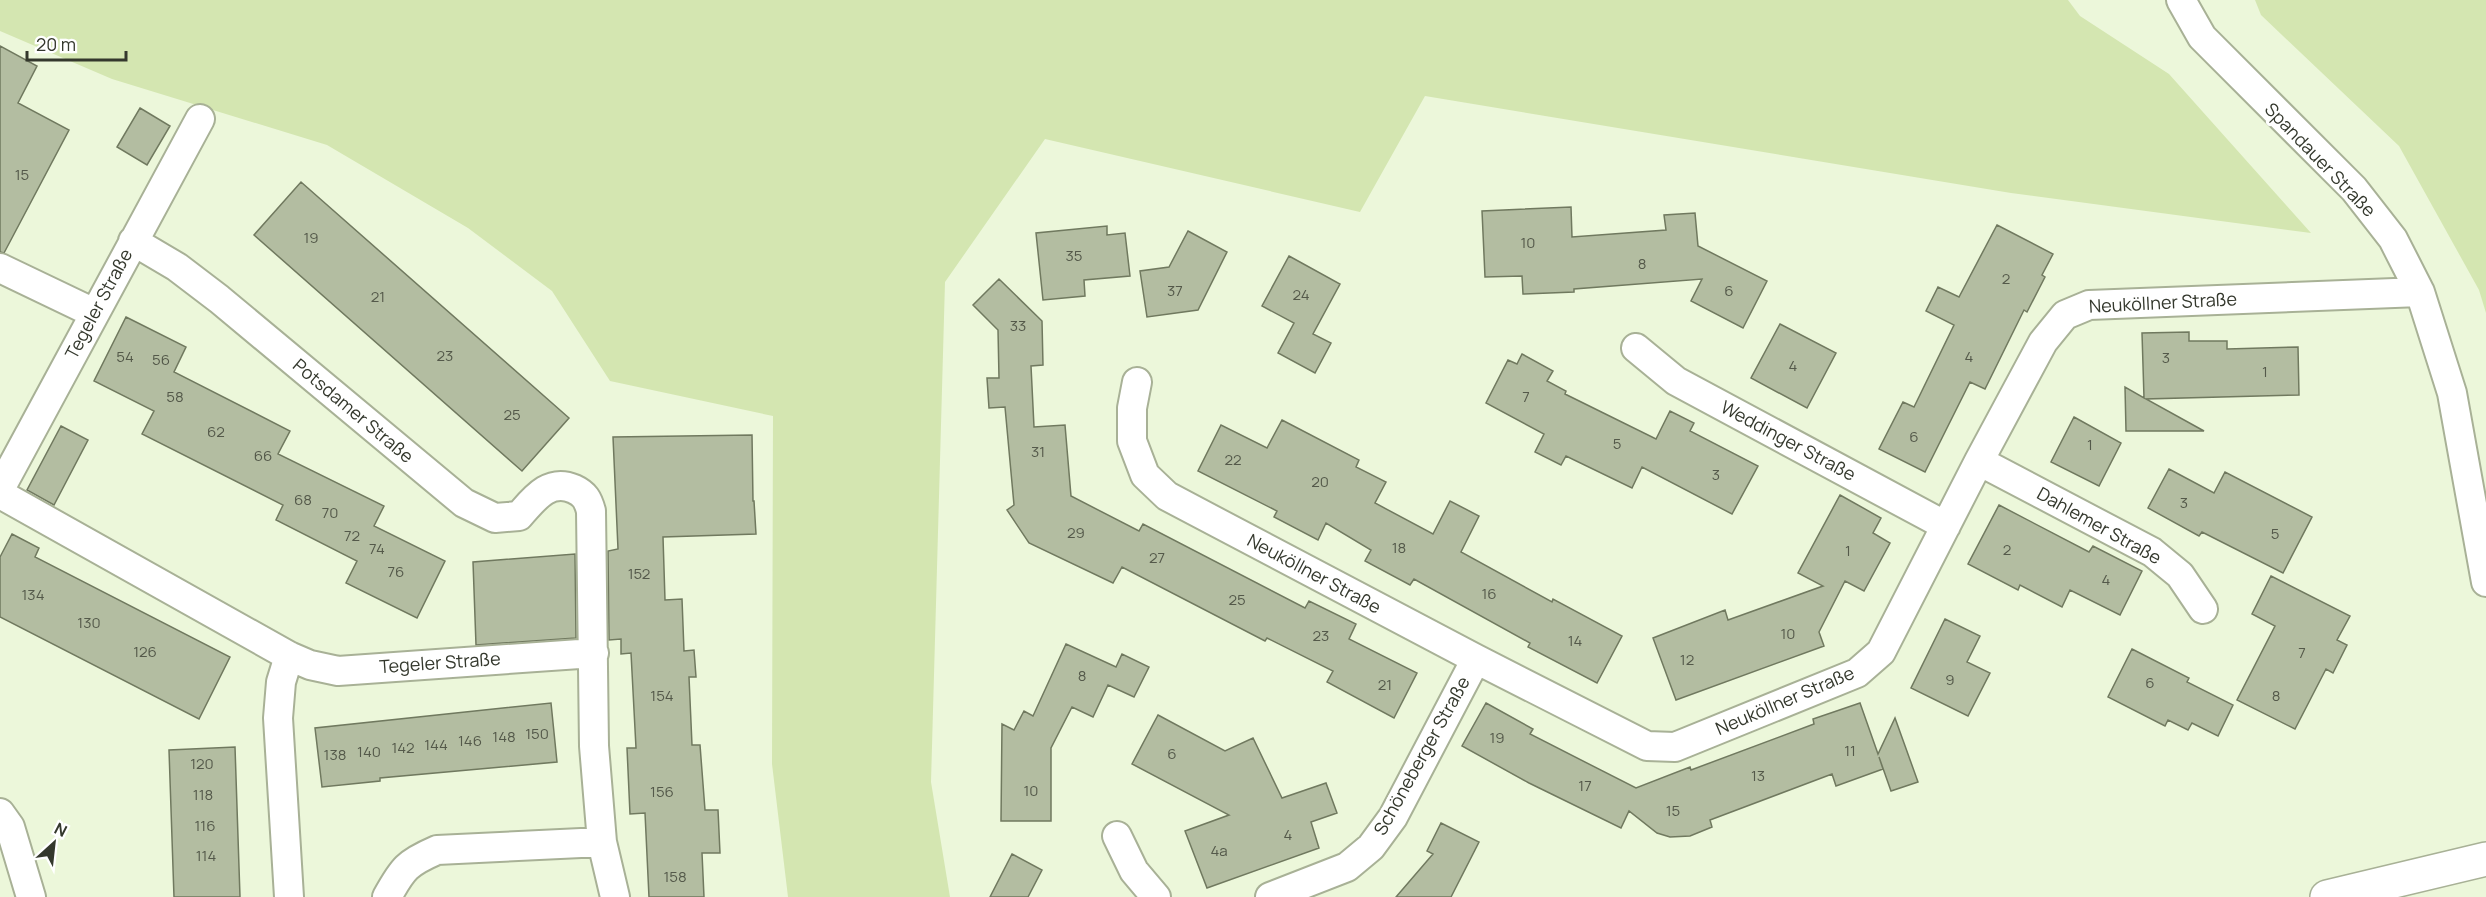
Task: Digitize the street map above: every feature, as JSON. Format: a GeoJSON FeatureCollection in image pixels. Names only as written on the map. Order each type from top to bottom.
{"type":"FeatureCollection","features":[{"type":"Feature","properties":{"kind":"street","name":"Spandauer Straße"},"geometry":{"type":"LineString","coordinates":[[2181,0],[2202,37],[2226,64],[2354,189],[2393,239],[2420,292],[2452,393],[2486,582]]}},
{"type":"Feature","properties":{"kind":"street","name":"Tegeler Straße"},"geometry":{"type":"LineString","coordinates":[[200,119],[0,491],[289,656],[310,665],[338,671],[594,652]]}},
{"type":"Feature","properties":{"kind":"street","name":"Potsdamer Straße"},"geometry":{"type":"LineString","coordinates":[[133,240],[177,267],[219,299],[464,503],[495,518],[519,516],[537,495],[551,487],[566,486],[582,493],[589,502],[591,511],[594,652]]}},
{"type":"Feature","properties":{"kind":"street"},"geometry":{"type":"LineString","coordinates":[[0,268],[94,314]]}},
{"type":"Feature","properties":{"kind":"street","name":"Neuköllner Straße"},"geometry":{"type":"LineString","coordinates":[[1137,382],[1132,408],[1132,441],[1145,476],[1167,496],[1476,659],[1647,746],[1675,747],[1857,673],[1881,652],[2043,342],[2065,315],[2089,305],[2420,292]]}},
{"type":"Feature","properties":{"kind":"street","name":"Weddinger Straße"},"geometry":{"type":"LineString","coordinates":[[1635,348],[1676,381],[1946,526]]}},
{"type":"Feature","properties":{"kind":"street","name":"Dahlemer Straße"},"geometry":{"type":"LineString","coordinates":[[1979,461],[2152,552],[2180,575],[2203,609]]}},
{"type":"Feature","properties":{"kind":"street"},"geometry":{"type":"LineString","coordinates":[[594,652],[594,746],[602,842],[615,897]]}},
{"type":"Feature","properties":{"kind":"street"},"geometry":{"type":"LineString","coordinates":[[289,656],[281,682],[278,718],[289,897]]}},
{"type":"Feature","properties":{"kind":"street","name":"Schöneberger Straße"},"geometry":{"type":"LineString","coordinates":[[1270,897],[1347,867],[1371,847],[1393,817],[1476,659]]}},
{"type":"Feature","properties":{"kind":"street"},"geometry":{"type":"LineString","coordinates":[[0,813],[10,827],[31,897]]}},
{"type":"Feature","properties":{"kind":"street"},"geometry":{"type":"LineString","coordinates":[[1117,836],[1134,870],[1156,897]]}},
{"type":"Feature","properties":{"kind":"street"},"geometry":{"type":"LineString","coordinates":[[387,897],[398,876],[414,860],[437,850],[602,842]]}},
{"type":"Feature","properties":{"kind":"street"},"geometry":{"type":"LineString","coordinates":[[2327,897],[2486,859]]}},
{"type":"Feature","properties":{"kind":"green space"},"geometry":{"type":"Polygon","coordinates":[[[0,0],[2068,0],[2080,16],[2169,74],[2311,233],[2011,193],[1425,96],[1360,212],[1045,139],[945,282],[931,782],[950,897],[788,897],[772,764],[773,416],[610,381],[552,291],[468,228],[327,145],[112,79],[0,31],[0,0]]]}},
{"type":"Feature","properties":{"kind":"green space"},"geometry":{"type":"Polygon","coordinates":[[[2255,0],[2486,0],[2486,313],[2479,290],[2399,146],[2261,15],[2255,0]]]}},
{"type":"Feature","properties":{"kind":"building"},"geometry":{"type":"Polygon","coordinates":[[[0,46],[37,66],[18,103],[69,130],[4,253],[0,252],[0,46]]]}},
{"type":"Feature","properties":{"kind":"building"},"geometry":{"type":"Polygon","coordinates":[[[140,108],[170,126],[147,165],[117,147],[140,108]]]}},
{"type":"Feature","properties":{"kind":"building"},"geometry":{"type":"Polygon","coordinates":[[[301,182],[569,418],[522,471],[254,235],[301,182]]]}},
{"type":"Feature","properties":{"kind":"building"},"geometry":{"type":"Polygon","coordinates":[[[1571,207],[1572,237],[1666,230],[1664,215],[1695,213],[1698,246],[1767,281],[1743,328],[1691,301],[1702,279],[1574,289],[1574,292],[1523,294],[1522,276],[1485,277],[1482,211],[1571,207]]]}},
{"type":"Feature","properties":{"kind":"building"},"geometry":{"type":"Polygon","coordinates":[[[1997,225],[2053,254],[2042,275],[2045,277],[2027,312],[2024,310],[1985,389],[1970,382],[1925,472],[1879,449],[1903,402],[1914,407],[1954,325],[1926,311],[1938,287],[1959,297],[1997,225]]]}},
{"type":"Feature","properties":{"kind":"building"},"geometry":{"type":"Polygon","coordinates":[[[1107,226],[1107,235],[1125,233],[1130,276],[1084,280],[1085,296],[1043,300],[1036,233],[1107,226]]]}},
{"type":"Feature","properties":{"kind":"building"},"geometry":{"type":"Polygon","coordinates":[[[1188,231],[1227,252],[1198,310],[1147,317],[1140,271],[1169,267],[1188,231]]]}},
{"type":"Feature","properties":{"kind":"building"},"geometry":{"type":"Polygon","coordinates":[[[1289,256],[1340,284],[1313,334],[1331,343],[1315,373],[1278,353],[1294,323],[1262,306],[1289,256]]]}},
{"type":"Feature","properties":{"kind":"building"},"geometry":{"type":"Polygon","coordinates":[[[999,279],[1042,321],[1043,365],[1031,366],[1034,427],[1065,425],[1071,496],[1139,531],[1143,524],[1305,608],[1309,601],[1356,624],[1349,639],[1417,673],[1394,718],[1327,682],[1333,671],[1267,638],[1265,641],[1122,567],[1113,583],[1029,543],[1007,510],[1014,505],[1005,407],[989,408],[987,378],[999,378],[998,330],[973,305],[999,279]]]}},
{"type":"Feature","properties":{"kind":"building"},"geometry":{"type":"Polygon","coordinates":[[[126,317],[186,347],[174,372],[290,431],[278,454],[384,506],[374,526],[445,561],[417,618],[346,583],[357,561],[276,520],[283,505],[142,434],[154,411],[94,381],[126,317]]]}},
{"type":"Feature","properties":{"kind":"building"},"geometry":{"type":"Polygon","coordinates":[[[1780,324],[1836,353],[1807,408],[1751,378],[1780,324]]]}},
{"type":"Feature","properties":{"kind":"building"},"geometry":{"type":"Polygon","coordinates":[[[2189,332],[2189,341],[2227,341],[2227,349],[2298,347],[2299,395],[2146,399],[2204,431],[2126,431],[2125,387],[2144,398],[2142,333],[2189,332]]]}},
{"type":"Feature","properties":{"kind":"building"},"geometry":{"type":"Polygon","coordinates":[[[1522,354],[1553,371],[1547,381],[1566,391],[1565,394],[1656,439],[1670,411],[1694,423],[1690,431],[1758,466],[1732,514],[1642,467],[1632,488],[1566,456],[1561,465],[1535,452],[1544,434],[1486,403],[1508,360],[1517,364],[1522,354]]]}},
{"type":"Feature","properties":{"kind":"building"},"geometry":{"type":"Polygon","coordinates":[[[2074,417],[2121,443],[2099,486],[2051,462],[2074,417]]]}},
{"type":"Feature","properties":{"kind":"building"},"geometry":{"type":"Polygon","coordinates":[[[1282,420],[1359,460],[1356,467],[1386,482],[1375,503],[1433,534],[1450,501],[1479,516],[1461,552],[1552,602],[1553,599],[1622,636],[1597,683],[1528,647],[1530,643],[1414,579],[1410,585],[1365,561],[1371,550],[1326,523],[1318,540],[1274,517],[1277,511],[1198,471],[1221,425],[1267,448],[1282,420]]]}},
{"type":"Feature","properties":{"kind":"building"},"geometry":{"type":"Polygon","coordinates":[[[61,426],[88,440],[54,505],[27,490],[61,426]]]}},
{"type":"Feature","properties":{"kind":"building"},"geometry":{"type":"Polygon","coordinates":[[[752,435],[756,534],[663,537],[665,600],[682,599],[684,651],[694,650],[696,677],[689,677],[692,745],[700,745],[705,810],[718,810],[720,853],[702,853],[704,897],[649,897],[645,813],[630,814],[627,748],[636,748],[631,653],[621,654],[621,639],[609,640],[608,551],[618,549],[613,437],[752,435]]]}},
{"type":"Feature","properties":{"kind":"building"},"geometry":{"type":"Polygon","coordinates":[[[2169,469],[2214,493],[2225,472],[2312,517],[2283,573],[2202,532],[2199,536],[2148,508],[2169,469]]]}},
{"type":"Feature","properties":{"kind":"building"},"geometry":{"type":"Polygon","coordinates":[[[1840,495],[1881,518],[1873,533],[1890,543],[1864,591],[1845,581],[1819,632],[1824,646],[1676,700],[1653,638],[1725,610],[1728,620],[1823,586],[1798,573],[1840,495]]]}},
{"type":"Feature","properties":{"kind":"building"},"geometry":{"type":"Polygon","coordinates":[[[1999,505],[2089,552],[2093,546],[2142,571],[2120,615],[2070,590],[2062,607],[2020,585],[2018,590],[1968,564],[1999,505]]]}},
{"type":"Feature","properties":{"kind":"building"},"geometry":{"type":"Polygon","coordinates":[[[12,534],[39,548],[35,557],[230,657],[199,719],[0,617],[0,557],[12,534]]]}},
{"type":"Feature","properties":{"kind":"building"},"geometry":{"type":"Polygon","coordinates":[[[575,554],[576,638],[476,645],[473,562],[575,554]]]}},
{"type":"Feature","properties":{"kind":"building"},"geometry":{"type":"Polygon","coordinates":[[[2271,576],[2350,616],[2337,640],[2347,645],[2333,673],[2326,669],[2295,729],[2237,700],[2275,626],[2252,614],[2271,576]]]}},
{"type":"Feature","properties":{"kind":"building"},"geometry":{"type":"Polygon","coordinates":[[[1945,619],[1980,636],[1967,662],[1990,673],[1968,716],[1911,688],[1945,619]]]}},
{"type":"Feature","properties":{"kind":"building"},"geometry":{"type":"Polygon","coordinates":[[[1066,644],[1116,667],[1122,654],[1149,667],[1134,697],[1108,685],[1093,717],[1072,707],[1051,748],[1051,821],[1001,821],[1002,724],[1014,730],[1024,711],[1033,716],[1066,644]]]}},
{"type":"Feature","properties":{"kind":"building"},"geometry":{"type":"Polygon","coordinates":[[[2132,649],[2189,678],[2187,682],[2233,705],[2218,736],[2192,723],[2188,730],[2168,720],[2165,726],[2108,697],[2132,649]]]}},
{"type":"Feature","properties":{"kind":"building"},"geometry":{"type":"Polygon","coordinates":[[[551,703],[557,762],[380,778],[380,781],[322,787],[315,728],[551,703]]]}},
{"type":"Feature","properties":{"kind":"building"},"geometry":{"type":"Polygon","coordinates":[[[1486,703],[1533,729],[1530,734],[1636,788],[1814,724],[1813,719],[1860,703],[1878,754],[1895,718],[1918,782],[1891,791],[1879,757],[1883,769],[1836,786],[1832,774],[1710,820],[1712,827],[1690,836],[1670,837],[1657,833],[1629,811],[1621,828],[1529,783],[1462,746],[1486,703]]]}},
{"type":"Feature","properties":{"kind":"building"},"geometry":{"type":"Polygon","coordinates":[[[1158,715],[1225,751],[1253,738],[1282,798],[1326,783],[1337,813],[1311,822],[1319,848],[1207,888],[1185,831],[1229,815],[1132,764],[1158,715]]]}},
{"type":"Feature","properties":{"kind":"building"},"geometry":{"type":"Polygon","coordinates":[[[235,747],[240,897],[174,897],[169,750],[235,747]]]}},
{"type":"Feature","properties":{"kind":"building"},"geometry":{"type":"Polygon","coordinates":[[[1441,823],[1479,842],[1451,897],[1396,897],[1433,854],[1427,851],[1441,823]]]}},
{"type":"Feature","properties":{"kind":"building"},"geometry":{"type":"Polygon","coordinates":[[[1012,854],[1042,870],[1028,897],[990,897],[1012,854]]]}}]}
